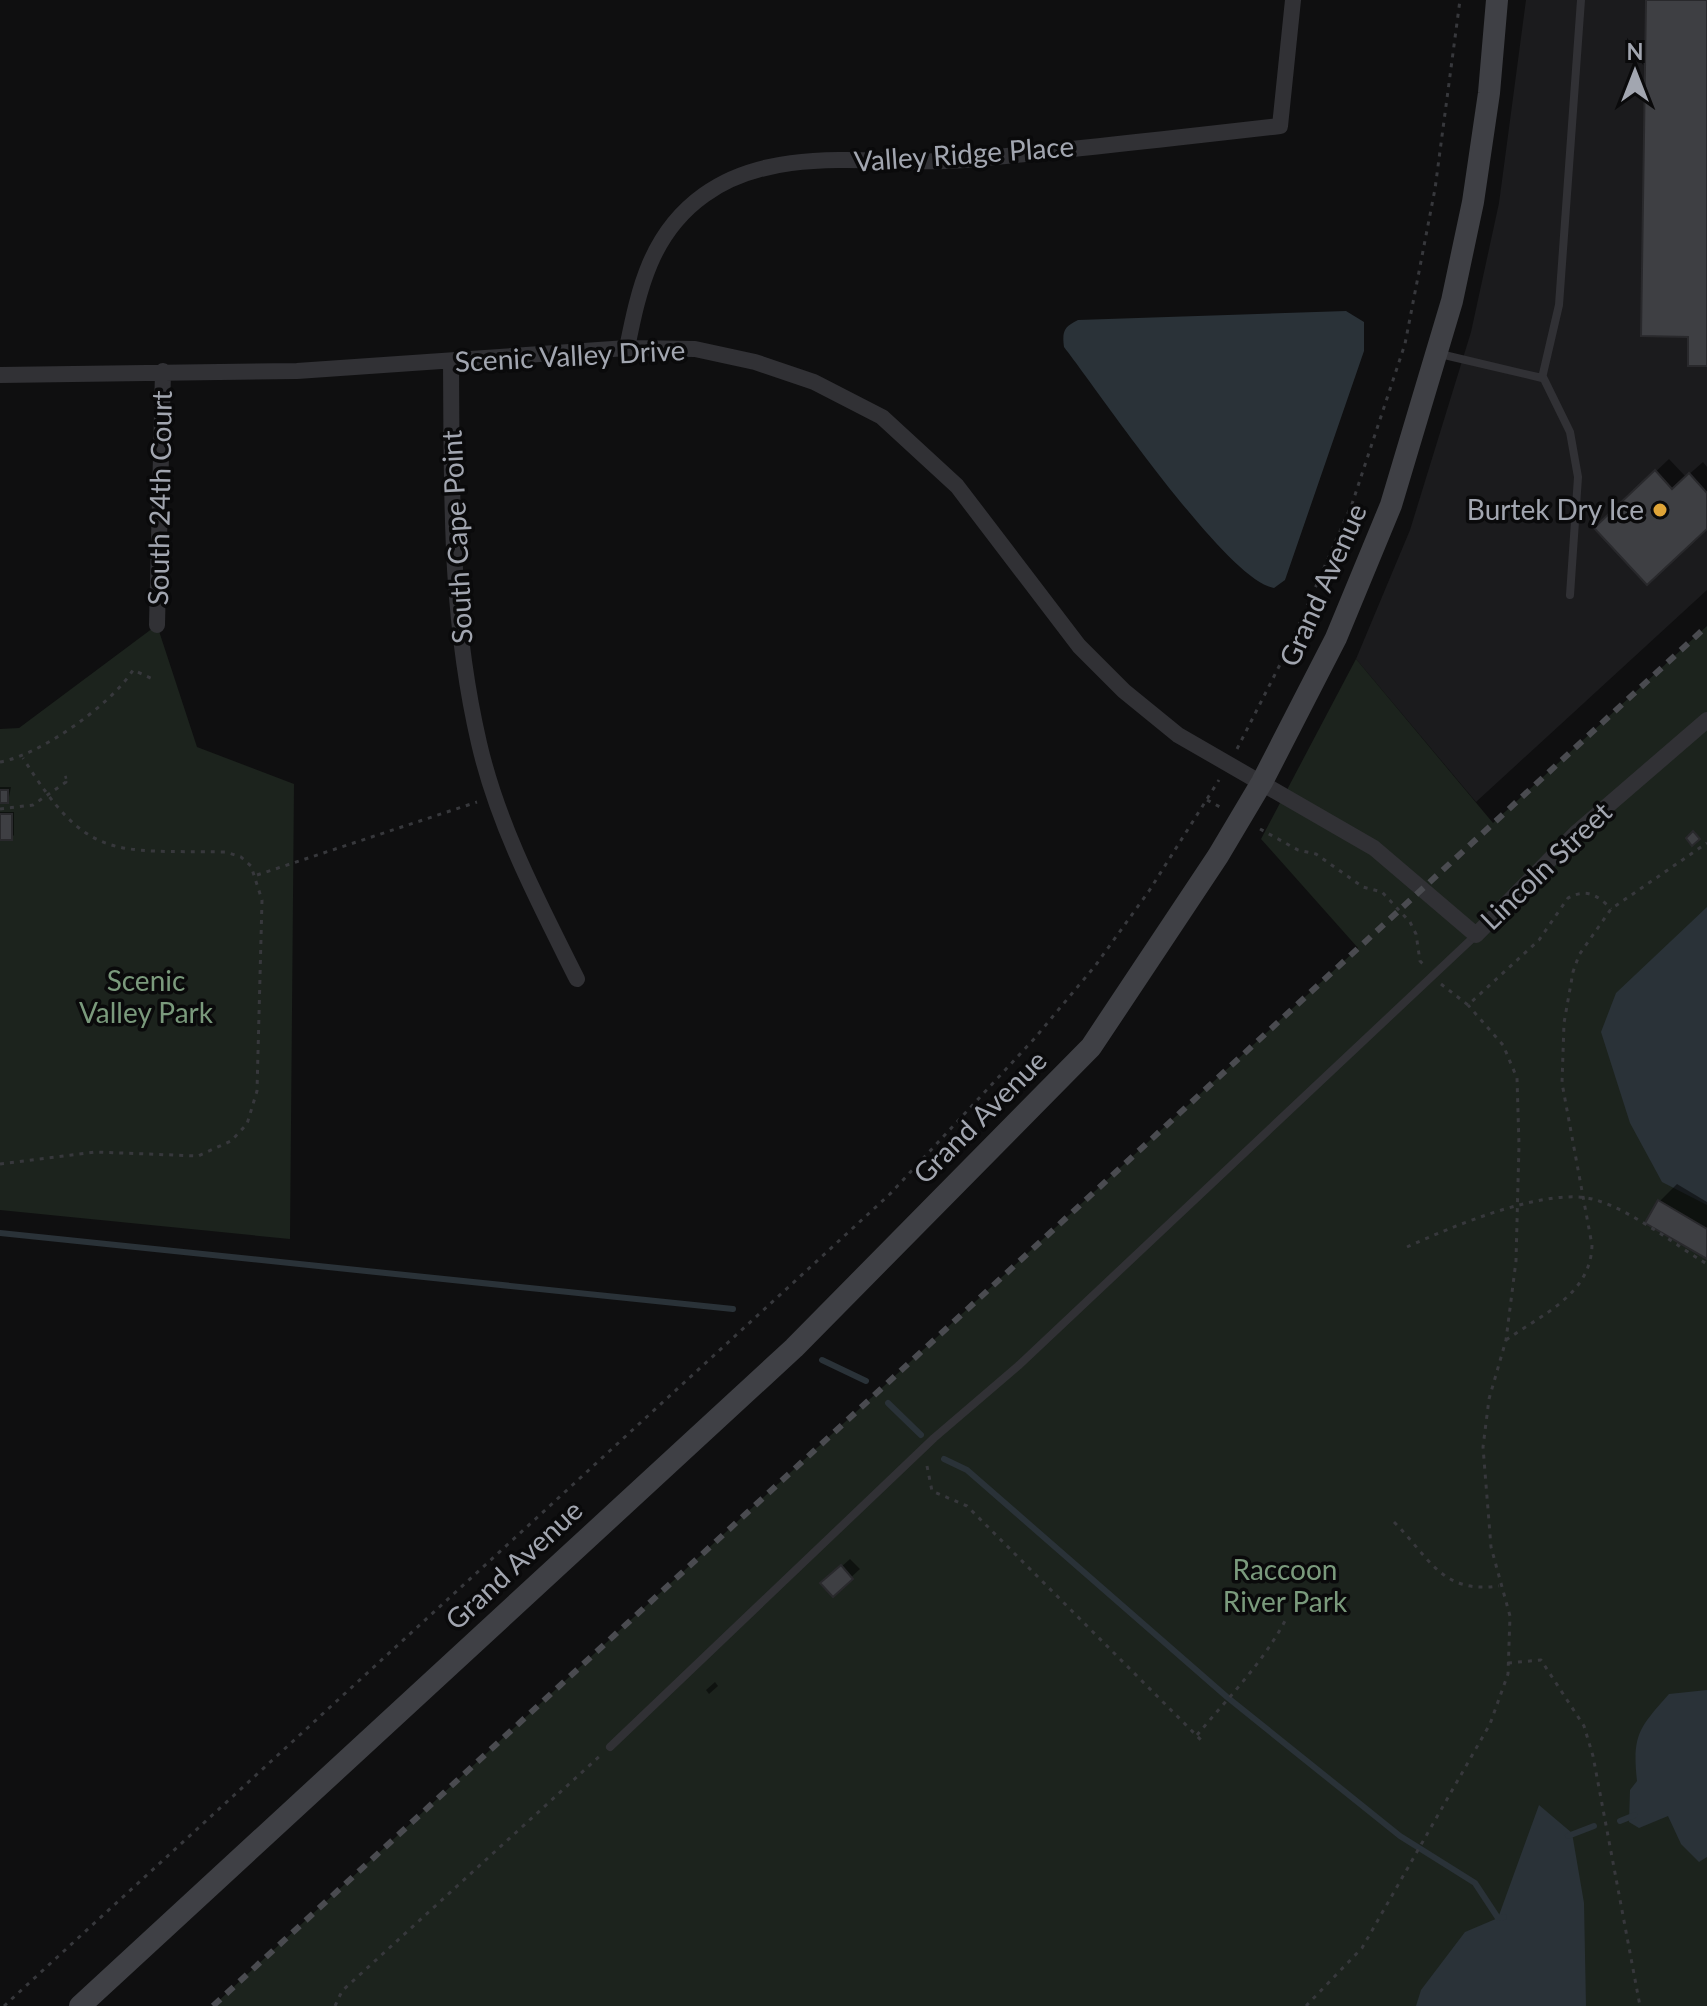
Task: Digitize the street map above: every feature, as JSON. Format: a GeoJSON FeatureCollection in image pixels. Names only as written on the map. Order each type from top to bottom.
{"type":"FeatureCollection","features":[{"type":"Feature","properties":{"kind":"main road","name":"Grand Avenue"},"geometry":{"type":"LineString","coordinates":[[80,2006],[794,1348],[1080,1058],[1218,856],[1262,782],[1348,609],[1391,505],[1439,354],[1473,202],[1489,93],[1497,0]]}},
{"type":"Feature","properties":{"kind":"street","name":"Valley Ridge Place"},"geometry":{"type":"LineString","coordinates":[[627,348],[640,284],[667,231],[704,195],[750,171],[805,162],[962,160],[1280,126],[1293,0]]}},
{"type":"Feature","properties":{"kind":"street","name":"Scenic Valley Drive"},"geometry":{"type":"LineString","coordinates":[[0,375],[297,371],[627,348],[695,349],[755,362],[814,382],[882,417],[957,486],[1079,646],[1124,691],[1178,735],[1262,782]]}},
{"type":"Feature","properties":{"kind":"street","name":"South Cape Point"},"geometry":{"type":"LineString","coordinates":[[451,361],[456,616],[479,744],[524,873],[577,979]]}},
{"type":"Feature","properties":{"kind":"street","name":"South 24th Court"},"geometry":{"type":"LineString","coordinates":[[157,625],[163,371]]}},
{"type":"Feature","properties":{"kind":"street","name":"Lincoln Street"},"geometry":{"type":"LineString","coordinates":[[1262,782],[1374,848],[1476,935],[1576,833],[1707,720]]}},
{"type":"Feature","properties":{"kind":"lane"},"geometry":{"type":"LineString","coordinates":[[1570,595],[1578,477],[1570,432],[1543,377],[1559,305],[1581,0]]}},
{"type":"Feature","properties":{"kind":"lane"},"geometry":{"type":"LineString","coordinates":[[1439,354],[1543,377]]}},
{"type":"Feature","properties":{"kind":"lane"},"geometry":{"type":"LineString","coordinates":[[610,1747],[923,1448],[1018,1366],[1476,935]]}},
{"type":"Feature","properties":{"kind":"path"},"geometry":{"type":"LineString","coordinates":[[1240,745],[1292,641],[1352,504],[1405,344],[1435,189],[1460,0]]}},
{"type":"Feature","properties":{"kind":"path"},"geometry":{"type":"LineString","coordinates":[[0,762],[23,758],[122,687],[133,670],[155,680]]}},
{"type":"Feature","properties":{"kind":"path"},"geometry":{"type":"LineString","coordinates":[[0,1164],[96,1152],[198,1156],[231,1141],[247,1124],[257,1091],[262,900],[257,875],[241,857],[226,852],[110,848],[90,838],[47,797],[23,758]]}},
{"type":"Feature","properties":{"kind":"path"},"geometry":{"type":"LineString","coordinates":[[0,809],[24,809],[47,797],[66,782],[63,778],[67,777]]}},
{"type":"Feature","properties":{"kind":"path"},"geometry":{"type":"LineString","coordinates":[[4,2006],[890,1194],[1034,1039],[1095,966],[1149,891],[1217,782]]}},
{"type":"Feature","properties":{"kind":"path"},"geometry":{"type":"LineString","coordinates":[[257,875],[495,797]]}},
{"type":"Feature","properties":{"kind":"path"},"geometry":{"type":"LineString","coordinates":[[1207,799],[1216,805]]}},
{"type":"Feature","properties":{"kind":"path"},"geometry":{"type":"LineString","coordinates":[[1506,1340],[1568,1296],[1592,1266],[1592,1245],[1564,1111],[1562,1083],[1564,1023],[1576,964],[1611,909],[1707,843]]}},
{"type":"Feature","properties":{"kind":"path"},"geometry":{"type":"LineString","coordinates":[[1306,2006],[1362,1948],[1490,1724],[1508,1674],[1510,1616],[1486,1511],[1483,1447],[1489,1399],[1506,1340],[1516,1261],[1517,1078],[1503,1045],[1468,1005]]}},
{"type":"Feature","properties":{"kind":"path"},"geometry":{"type":"LineString","coordinates":[[1407,1247],[1494,1211],[1584,1197],[1607,1204],[1707,1264]]}},
{"type":"Feature","properties":{"kind":"path"},"geometry":{"type":"LineString","coordinates":[[923,1448],[932,1491],[967,1506],[1202,1741]]}},
{"type":"Feature","properties":{"kind":"path"},"geometry":{"type":"LineString","coordinates":[[1394,1522],[1444,1577],[1465,1587],[1501,1586]]}},
{"type":"Feature","properties":{"kind":"path"},"geometry":{"type":"LineString","coordinates":[[1197,1735],[1247,1673],[1268,1653],[1286,1619]]}},
{"type":"Feature","properties":{"kind":"path"},"geometry":{"type":"LineString","coordinates":[[1508,1663],[1541,1660],[1584,1726],[1640,2006]]}},
{"type":"Feature","properties":{"kind":"path"},"geometry":{"type":"LineString","coordinates":[[335,2006],[342,1991],[610,1747]]}},
{"type":"Feature","properties":{"kind":"shaded area"},"geometry":{"type":"Polygon","coordinates":[[[1526,0],[1707,0],[1707,590],[1476,802],[1356,659],[1410,530],[1471,332],[1499,203],[1526,0]]]}},
{"type":"Feature","properties":{"kind":"shaded area"},"geometry":{"type":"Polygon","coordinates":[[[1346,311],[1364,322],[1364,351],[1285,580],[1274,588],[1253,577],[1226,554],[1196,521],[1064,347],[1064,333],[1078,320],[1346,311]]]}},
{"type":"Feature","properties":{"kind":"shaded area"},"geometry":{"type":"Polygon","coordinates":[[[1707,907],[1707,1205],[1662,1182],[1630,1123],[1601,1032],[1616,993],[1707,907]]]}},
{"type":"Feature","properties":{"kind":"shaded area"},"geometry":{"type":"Polygon","coordinates":[[[1707,1690],[1707,1857],[1699,1862],[1681,1844],[1668,1816],[1639,1828],[1629,1822],[1630,1790],[1637,1781],[1637,1742],[1644,1724],[1669,1694],[1707,1690]]]}},
{"type":"Feature","properties":{"kind":"shaded area"},"geometry":{"type":"Polygon","coordinates":[[[1539,1805],[1572,1833],[1584,1903],[1586,2006],[1416,2006],[1421,1990],[1465,1932],[1498,1918],[1539,1805]]]}},
{"type":"Feature","properties":{"kind":"green space","name":"Scenic Valley Park"},"geometry":{"type":"Polygon","coordinates":[[[157,625],[197,747],[294,784],[290,1239],[0,1210],[0,729],[19,728],[157,625]]]}},
{"type":"Feature","properties":{"kind":"green space","name":"Raccoon River Park"},"geometry":{"type":"Polygon","coordinates":[[[1707,626],[1707,2006],[213,2006],[1358,948],[1261,839],[1356,659],[1493,823],[1707,626]]]}},
{"type":"Feature","properties":{"kind":"building"},"geometry":{"type":"Polygon","coordinates":[[[1646,0],[1707,0],[1707,366],[1688,366],[1688,337],[1641,336],[1646,0]]]}},
{"type":"Feature","properties":{"kind":"building","name":"Burtek Dry Ice"},"geometry":{"type":"Polygon","coordinates":[[[1655,470],[1672,489],[1689,473],[1707,493],[1707,529],[1647,585],[1594,528],[1655,470]]]}},
{"type":"Feature","properties":{"kind":"building"},"geometry":{"type":"Polygon","coordinates":[[[0,790],[8,790],[8,803],[0,803],[0,790]]]}},
{"type":"Feature","properties":{"kind":"building"},"geometry":{"type":"Polygon","coordinates":[[[0,814],[12,814],[12,840],[0,840],[0,814]]]}},
{"type":"Feature","properties":{"kind":"building"},"geometry":{"type":"Polygon","coordinates":[[[1693,831],[1700,839],[1692,846],[1686,838],[1693,831]]]}},
{"type":"Feature","properties":{"kind":"building"},"geometry":{"type":"Polygon","coordinates":[[[1658,1200],[1707,1229],[1707,1259],[1645,1223],[1658,1200]]]}},
{"type":"Feature","properties":{"kind":"building"},"geometry":{"type":"Polygon","coordinates":[[[841,1565],[853,1579],[833,1597],[820,1583],[841,1565]]]}},
{"type":"Feature","properties":{"kind":"waterway"},"geometry":{"type":"LineString","coordinates":[[0,1233],[733,1309]]}},
{"type":"Feature","properties":{"kind":"waterway"},"geometry":{"type":"LineString","coordinates":[[822,1360],[866,1381]]}},
{"type":"Feature","properties":{"kind":"waterway"},"geometry":{"type":"LineString","coordinates":[[888,1403],[921,1435]]}},
{"type":"Feature","properties":{"kind":"waterway"},"geometry":{"type":"LineString","coordinates":[[944,1459],[967,1470],[1227,1697],[1400,1836],[1475,1883],[1498,1918],[1504,1917]]}},
{"type":"Feature","properties":{"kind":"waterway"},"geometry":{"type":"LineString","coordinates":[[1620,1821],[1635,1815]]}},
{"type":"Feature","properties":{"kind":"waterway"},"geometry":{"type":"LineString","coordinates":[[1568,1836],[1594,1826]]}},
{"type":"Feature","properties":{"kind":"railway"},"geometry":{"type":"LineString","coordinates":[[213,2006],[1707,626]]}},
{"type":"Feature","properties":{"kind":"place","name":"Burtek Dry Ice"},"geometry":{"type":"Point","coordinates":[1660,510]}}]}
